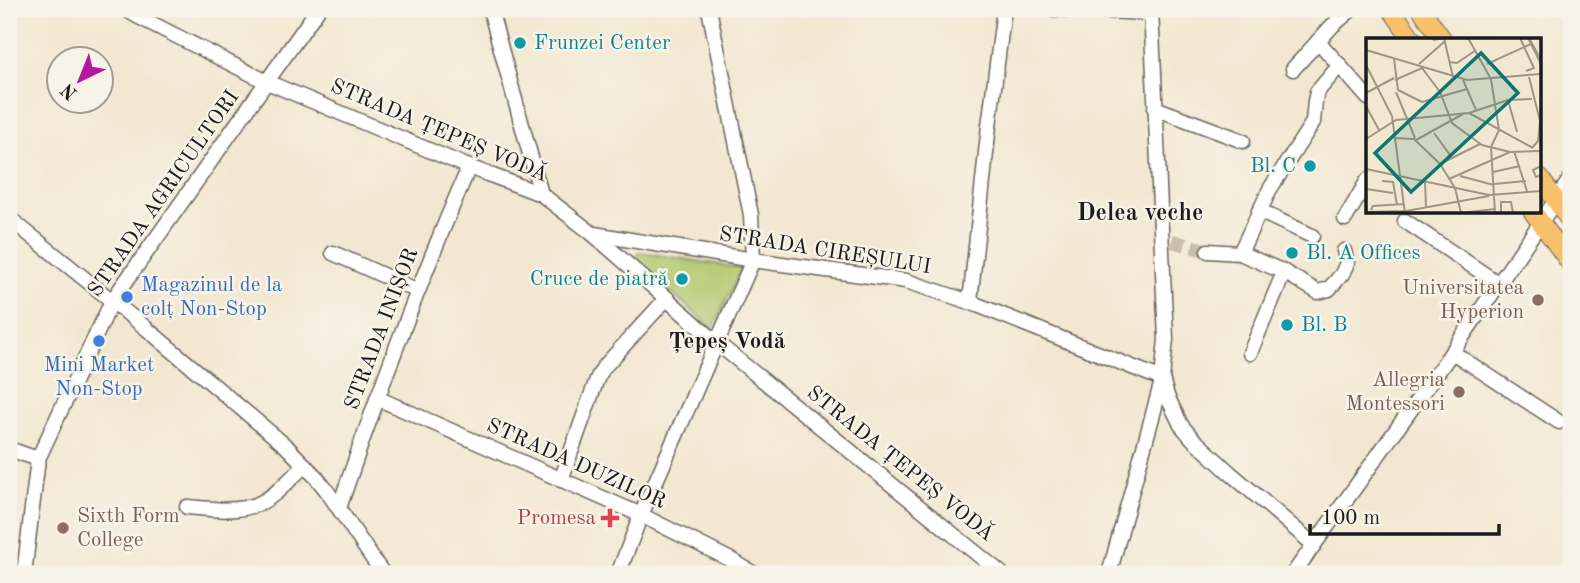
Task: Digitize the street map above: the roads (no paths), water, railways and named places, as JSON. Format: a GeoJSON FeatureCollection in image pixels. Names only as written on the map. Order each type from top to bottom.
{"type":"FeatureCollection","features":[{"type":"Feature","properties":{"kind":"main road"},"geometry":{"type":"LineString","coordinates":[[1391,9],[1412,38]]}},
{"type":"Feature","properties":{"kind":"main road"},"geometry":{"type":"LineString","coordinates":[[1421,9],[1442,38]]}},
{"type":"Feature","properties":{"kind":"main road"},"geometry":{"type":"LineString","coordinates":[[1542,181],[1571,222]]}},
{"type":"Feature","properties":{"kind":"main road"},"geometry":{"type":"LineString","coordinates":[[1537,217],[1571,264]]}},
{"type":"Feature","properties":{"kind":"street","name":"STRADA AGRICULTORI"},"geometry":{"type":"LineString","coordinates":[[24,574],[38,459],[112,301],[318,9]]}},
{"type":"Feature","properties":{"kind":"street"},"geometry":{"type":"LineString","coordinates":[[490,9],[541,194]]}},
{"type":"Feature","properties":{"kind":"street"},"geometry":{"type":"LineString","coordinates":[[618,574],[641,515],[753,260],[751,215],[709,9]]}},
{"type":"Feature","properties":{"kind":"street"},"geometry":{"type":"LineString","coordinates":[[970,302],[1004,9]]}},
{"type":"Feature","properties":{"kind":"street"},"geometry":{"type":"LineString","coordinates":[[1053,9],[1151,11],[1155,108],[1166,239],[1166,339],[1162,379],[1109,574]]}},
{"type":"Feature","properties":{"kind":"street"},"geometry":{"type":"LineString","coordinates":[[1293,69],[1352,9]]}},
{"type":"Feature","properties":{"kind":"street","name":"STRADA ȚEPEȘ VODĂ"},"geometry":{"type":"LineString","coordinates":[[134,11],[267,82],[541,194],[593,234],[717,343],[1002,574]]}},
{"type":"Feature","properties":{"kind":"street"},"geometry":{"type":"LineString","coordinates":[[1318,41],[1366,96]]}},
{"type":"Feature","properties":{"kind":"street"},"geometry":{"type":"LineString","coordinates":[[1240,253],[1270,190],[1313,122],[1317,92],[1340,65]]}},
{"type":"Feature","properties":{"kind":"street"},"geometry":{"type":"LineString","coordinates":[[1155,108],[1243,141]]}},
{"type":"Feature","properties":{"kind":"street","name":"STRADA INIȘOR"},"geometry":{"type":"LineString","coordinates":[[339,508],[418,291],[470,167]]}},
{"type":"Feature","properties":{"kind":"street"},"geometry":{"type":"LineString","coordinates":[[1542,212],[1571,178]]}},
{"type":"Feature","properties":{"kind":"street"},"geometry":{"type":"LineString","coordinates":[[1345,219],[1366,183]]}},
{"type":"Feature","properties":{"kind":"street"},"geometry":{"type":"LineString","coordinates":[[1259,211],[1312,236]]}},
{"type":"Feature","properties":{"kind":"street"},"geometry":{"type":"LineString","coordinates":[[1293,574],[1499,284],[1537,217]]}},
{"type":"Feature","properties":{"kind":"street"},"geometry":{"type":"LineString","coordinates":[[9,220],[261,424],[305,465],[339,508],[383,574]]}},
{"type":"Feature","properties":{"kind":"street"},"geometry":{"type":"LineString","coordinates":[[1405,221],[1499,284]]}},
{"type":"Feature","properties":{"kind":"street","name":"STRADA CIREȘULUI"},"geometry":{"type":"LineString","coordinates":[[593,234],[906,281],[970,302],[1162,379]]}},
{"type":"Feature","properties":{"kind":"street"},"geometry":{"type":"LineString","coordinates":[[1208,251],[1240,253],[1284,272],[1318,292],[1329,289],[1342,274],[1347,263],[1344,251]]}},
{"type":"Feature","properties":{"kind":"street"},"geometry":{"type":"LineString","coordinates":[[333,253],[418,291]]}},
{"type":"Feature","properties":{"kind":"street"},"geometry":{"type":"LineString","coordinates":[[1250,352],[1284,272]]}},
{"type":"Feature","properties":{"kind":"street"},"geometry":{"type":"LineString","coordinates":[[561,480],[603,368],[667,298]]}},
{"type":"Feature","properties":{"kind":"street"},"geometry":{"type":"LineString","coordinates":[[1452,352],[1559,422]]}},
{"type":"Feature","properties":{"kind":"street"},"geometry":{"type":"LineString","coordinates":[[1162,379],[1174,414],[1192,438],[1314,545]]}},
{"type":"Feature","properties":{"kind":"street","name":"STRADA DUZILOR"},"geometry":{"type":"LineString","coordinates":[[377,398],[641,515],[754,574]]}},
{"type":"Feature","properties":{"kind":"street"},"geometry":{"type":"LineString","coordinates":[[9,449],[38,459]]}},
{"type":"Feature","properties":{"kind":"street"},"geometry":{"type":"LineString","coordinates":[[187,507],[220,510],[258,504],[271,496],[305,465]]}},
{"type":"Feature","properties":{"kind":"tunnel"},"geometry":{"type":"LineString","coordinates":[[1172,241],[1208,251]]}},
{"type":"Feature","properties":{"kind":"place","name":"Frunzei Center"},"geometry":{"type":"Point","coordinates":[520,43]}},
{"type":"Feature","properties":{"kind":"place","name":"Bl. C"},"geometry":{"type":"Point","coordinates":[1310,166]}},
{"type":"Feature","properties":{"kind":"place","name":"Bl. A Offices"},"geometry":{"type":"Point","coordinates":[1292,253]}},
{"type":"Feature","properties":{"kind":"place","name":"Cruce de piatră"},"geometry":{"type":"Point","coordinates":[682,279]}},
{"type":"Feature","properties":{"kind":"place","name":"Magazinul de la colț Non-Stop"},"geometry":{"type":"Point","coordinates":[127,297]}},
{"type":"Feature","properties":{"kind":"place","name":"Universitatea Hyperion"},"geometry":{"type":"Point","coordinates":[1538,300]}},
{"type":"Feature","properties":{"kind":"place","name":"Bl. B"},"geometry":{"type":"Point","coordinates":[1287,325]}},
{"type":"Feature","properties":{"kind":"place","name":"Mini Market Non-Stop"},"geometry":{"type":"Point","coordinates":[99,341]}},
{"type":"Feature","properties":{"kind":"place","name":"Allegria Montessori"},"geometry":{"type":"Point","coordinates":[1459,392]}},
{"type":"Feature","properties":{"kind":"place","name":"Promesa"},"geometry":{"type":"Point","coordinates":[610,518]}},
{"type":"Feature","properties":{"kind":"place","name":"Sixth Form College"},"geometry":{"type":"Point","coordinates":[63,528]}},
{"type":"Feature","properties":{"kind":"district","name":"Delea veche"},"geometry":{"type":"Point","coordinates":[1140,214]}},
{"type":"Feature","properties":{"kind":"district","name":"Țepeș Vodă"},"geometry":{"type":"Point","coordinates":[727,341]}}]}
